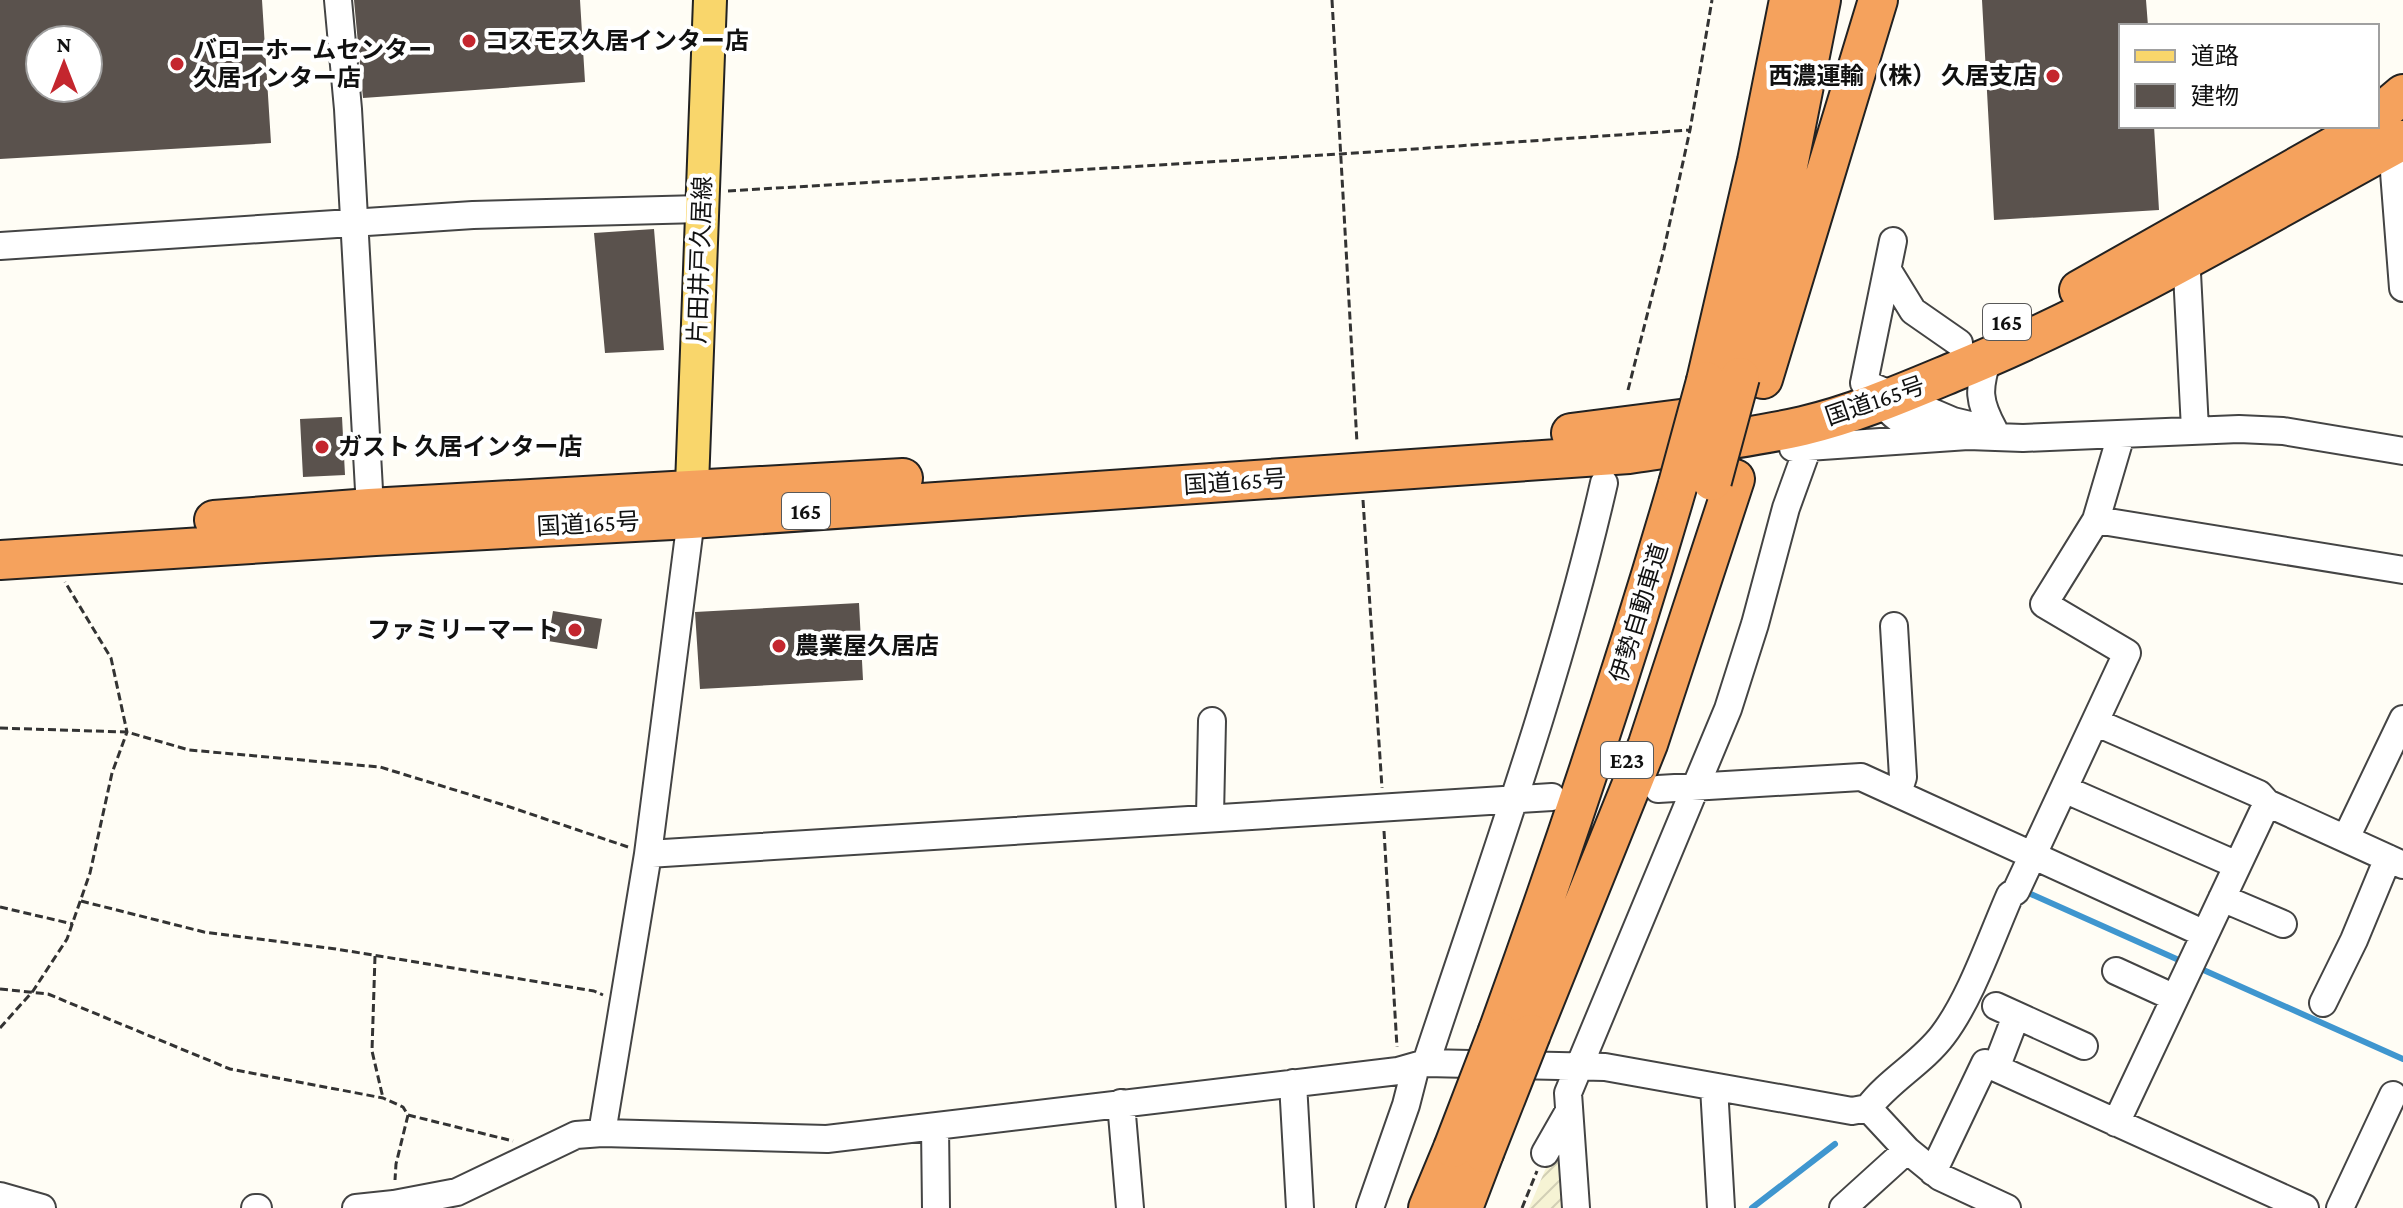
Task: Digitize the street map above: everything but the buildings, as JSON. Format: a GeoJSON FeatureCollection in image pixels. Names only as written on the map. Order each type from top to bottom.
{"type":"FeatureCollection","features":[{"type":"Feature","properties":{"kind":"highway"},"geometry":{"type":"LineString","coordinates":[[1772,87],[1780,0]]}},
{"type":"Feature","properties":{"kind":"highway","name":"伊勢自動車道"},"geometry":{"type":"LineString","coordinates":[[1736,379],[1772,87],[1789,0]]}},
{"type":"Feature","properties":{"kind":"highway","name":"伊勢自動車道"},"geometry":{"type":"LineString","coordinates":[[1428,1208],[1469,1150],[1514,1033],[1600,845],[1661,656],[1736,379],[1788,166],[1821,0]]}},
{"type":"Feature","properties":{"kind":"highway"},"geometry":{"type":"LineString","coordinates":[[1736,379],[1878,0]]}},
{"type":"Feature","properties":{"kind":"highway"},"geometry":{"type":"LineString","coordinates":[[2379,127],[2403,94]]}},
{"type":"Feature","properties":{"kind":"highway","name":"国道165号"},"geometry":{"type":"LineString","coordinates":[[0,536],[370,508],[692,505],[1629,454],[1803,426],[1974,350],[2076,291],[2377,130],[2403,106]]}},
{"type":"Feature","properties":{"kind":"highway","name":"国道165号"},"geometry":{"type":"LineString","coordinates":[[0,560],[1612,429],[1879,394]]}},
{"type":"Feature","properties":{"kind":"highway","name":"伊勢自動車道"},"geometry":{"type":"LineString","coordinates":[[1463,1208],[1469,1150]]}},
{"type":"Feature","properties":{"kind":"main road","name":"片田井戸久居線"},"geometry":{"type":"LineString","coordinates":[[692,505],[710,0]]}},
{"type":"Feature","properties":{"kind":"street"},"geometry":{"type":"LineString","coordinates":[[338,0],[370,508]]}},
{"type":"Feature","properties":{"kind":"street"},"geometry":{"type":"LineString","coordinates":[[2377,130],[2403,288]]}},
{"type":"Feature","properties":{"kind":"street"},"geometry":{"type":"LineString","coordinates":[[0,246],[702,200]]}},
{"type":"Feature","properties":{"kind":"street"},"geometry":{"type":"LineString","coordinates":[[1893,241],[1879,394],[1894,418],[1915,429],[1968,436],[2023,438],[2195,429],[2283,431],[2403,451]]}},
{"type":"Feature","properties":{"kind":"street"},"geometry":{"type":"LineString","coordinates":[[1889,272],[1913,311],[1974,350],[1980,398],[1994,430]]}},
{"type":"Feature","properties":{"kind":"street"},"geometry":{"type":"LineString","coordinates":[[2187,273],[2195,429]]}},
{"type":"Feature","properties":{"kind":"street"},"geometry":{"type":"LineString","coordinates":[[1879,394],[1953,421],[1994,430],[2121,435]]}},
{"type":"Feature","properties":{"kind":"street"},"geometry":{"type":"LineString","coordinates":[[356,1208],[394,1206],[457,1192],[576,1135],[602,1133],[827,1139],[1413,1067],[1605,1067],[1852,1111],[1868,1108],[1878,1095],[1942,1037],[1957,1013],[2010,895],[2016,891],[2127,653],[2044,604],[2096,520],[2121,435]]}},
{"type":"Feature","properties":{"kind":"street"},"geometry":{"type":"LineString","coordinates":[[1629,454],[1808,447],[1968,436]]}},
{"type":"Feature","properties":{"kind":"street"},"geometry":{"type":"LineString","coordinates":[[1576,1208],[1568,1093],[1728,709],[1786,508],[1808,447]]}},
{"type":"Feature","properties":{"kind":"street"},"geometry":{"type":"LineString","coordinates":[[1370,1208],[1413,1067],[1513,801],[1587,556],[1604,483]]}},
{"type":"Feature","properties":{"kind":"street"},"geometry":{"type":"LineString","coordinates":[[602,1133],[648,854],[692,505]]}},
{"type":"Feature","properties":{"kind":"street"},"geometry":{"type":"LineString","coordinates":[[2096,520],[2403,570]]}},
{"type":"Feature","properties":{"kind":"street"},"geometry":{"type":"LineString","coordinates":[[1894,626],[1903,777],[1898,793]]}},
{"type":"Feature","properties":{"kind":"street"},"geometry":{"type":"LineString","coordinates":[[2346,838],[2403,719]]}},
{"type":"Feature","properties":{"kind":"street"},"geometry":{"type":"LineString","coordinates":[[1210,816],[1212,721]]}},
{"type":"Feature","properties":{"kind":"street"},"geometry":{"type":"LineString","coordinates":[[2095,722],[2259,794],[2267,803],[2395,861],[2323,1003]]}},
{"type":"Feature","properties":{"kind":"street"},"geometry":{"type":"LineString","coordinates":[[1658,789],[1861,777],[2205,934]]}},
{"type":"Feature","properties":{"kind":"street"},"geometry":{"type":"LineString","coordinates":[[2064,789],[2237,865]]}},
{"type":"Feature","properties":{"kind":"street"},"geometry":{"type":"LineString","coordinates":[[648,854],[1210,816],[1383,809],[1552,797]]}},
{"type":"Feature","properties":{"kind":"street"},"geometry":{"type":"LineString","coordinates":[[2116,1123],[2267,803]]}},
{"type":"Feature","properties":{"kind":"street"},"geometry":{"type":"LineString","coordinates":[[2222,898],[2283,924]]}},
{"type":"Feature","properties":{"kind":"street"},"geometry":{"type":"LineString","coordinates":[[2116,971],[2175,998]]}},
{"type":"Feature","properties":{"kind":"street"},"geometry":{"type":"LineString","coordinates":[[1996,1068],[2006,1011],[2084,1046]]}},
{"type":"Feature","properties":{"kind":"street"},"geometry":{"type":"LineString","coordinates":[[1933,1172],[1985,1063],[2305,1208]]}},
{"type":"Feature","properties":{"kind":"street"},"geometry":{"type":"LineString","coordinates":[[1293,1083],[1300,1208]]}},
{"type":"Feature","properties":{"kind":"street"},"geometry":{"type":"LineString","coordinates":[[1714,1087],[1721,1208]]}},
{"type":"Feature","properties":{"kind":"street"},"geometry":{"type":"LineString","coordinates":[[2340,1208],[2393,1095]]}},
{"type":"Feature","properties":{"kind":"street"},"geometry":{"type":"LineString","coordinates":[[1121,1103],[1130,1208]]}},
{"type":"Feature","properties":{"kind":"street"},"geometry":{"type":"LineString","coordinates":[[1868,1108],[1907,1150],[1933,1172],[2007,1208]]}},
{"type":"Feature","properties":{"kind":"street"},"geometry":{"type":"LineString","coordinates":[[1545,1153],[1569,1111]]}},
{"type":"Feature","properties":{"kind":"street"},"geometry":{"type":"LineString","coordinates":[[935,1127],[936,1208]]}},
{"type":"Feature","properties":{"kind":"street"},"geometry":{"type":"LineString","coordinates":[[1843,1208],[1907,1150]]}},
{"type":"Feature","properties":{"kind":"street"},"geometry":{"type":"LineString","coordinates":[[0,1196],[42,1208]]}},
{"type":"Feature","properties":{"kind":"path"},"geometry":{"type":"LineString","coordinates":[[1332,0],[1358,451]]}},
{"type":"Feature","properties":{"kind":"path"},"geometry":{"type":"LineString","coordinates":[[1628,390],[1690,130],[1712,0]]}},
{"type":"Feature","properties":{"kind":"path"},"geometry":{"type":"LineString","coordinates":[[702,200],[1690,130]]}},
{"type":"Feature","properties":{"kind":"path"},"geometry":{"type":"LineString","coordinates":[[1363,488],[1383,809],[1413,1067]]}},
{"type":"Feature","properties":{"kind":"path"},"geometry":{"type":"LineString","coordinates":[[0,1028],[53,963],[73,924],[107,804],[112,773],[127,732],[111,658],[49,557]]}},
{"type":"Feature","properties":{"kind":"path"},"geometry":{"type":"LineString","coordinates":[[0,728],[127,732],[189,750],[380,767],[648,854]]}},
{"type":"Feature","properties":{"kind":"path"},"geometry":{"type":"LineString","coordinates":[[81,901],[204,932],[594,991],[624,1003]]}},
{"type":"Feature","properties":{"kind":"path"},"geometry":{"type":"LineString","coordinates":[[0,907],[73,924]]}},
{"type":"Feature","properties":{"kind":"path"},"geometry":{"type":"LineString","coordinates":[[375,956],[372,1051],[383,1098]]}},
{"type":"Feature","properties":{"kind":"path"},"geometry":{"type":"LineString","coordinates":[[0,989],[48,994],[230,1069],[383,1098],[403,1107],[408,1115],[546,1150]]}},
{"type":"Feature","properties":{"kind":"path"},"geometry":{"type":"LineString","coordinates":[[394,1206],[396,1164],[408,1115]]}},
{"type":"Feature","properties":{"kind":"path"},"geometry":{"type":"LineString","coordinates":[[1522,1208],[1545,1153]]}},
{"type":"Feature","properties":{"kind":"shaded area"},"geometry":{"type":"Polygon","coordinates":[[[1562,1145],[1568,1208],[1529,1208],[1551,1156],[1562,1145]]]}},
{"type":"Feature","properties":{"kind":"waterway"},"geometry":{"type":"LineString","coordinates":[[2024,891],[2181,961]]}},
{"type":"Feature","properties":{"kind":"waterway"},"geometry":{"type":"LineString","coordinates":[[2199,968],[2403,1059]]}},
{"type":"Feature","properties":{"kind":"waterway"},"geometry":{"type":"LineString","coordinates":[[1752,1208],[1835,1144]]}},
{"type":"Feature","properties":{"kind":"place","name":"コスモス久居インター店"},"geometry":{"type":"Point","coordinates":[469,41]}},
{"type":"Feature","properties":{"kind":"place","name":"バローホームセンター 久居インター店"},"geometry":{"type":"Point","coordinates":[177,64]}},
{"type":"Feature","properties":{"kind":"place","name":"西濃運輸（株） 久居支店"},"geometry":{"type":"Point","coordinates":[2053,76]}},
{"type":"Feature","properties":{"kind":"place","name":"ガスト 久居インター店"},"geometry":{"type":"Point","coordinates":[322,447]}},
{"type":"Feature","properties":{"kind":"place","name":"ファミリーマート"},"geometry":{"type":"Point","coordinates":[575,630]}},
{"type":"Feature","properties":{"kind":"place","name":"農業屋久居店"},"geometry":{"type":"Point","coordinates":[779,646]}}]}
